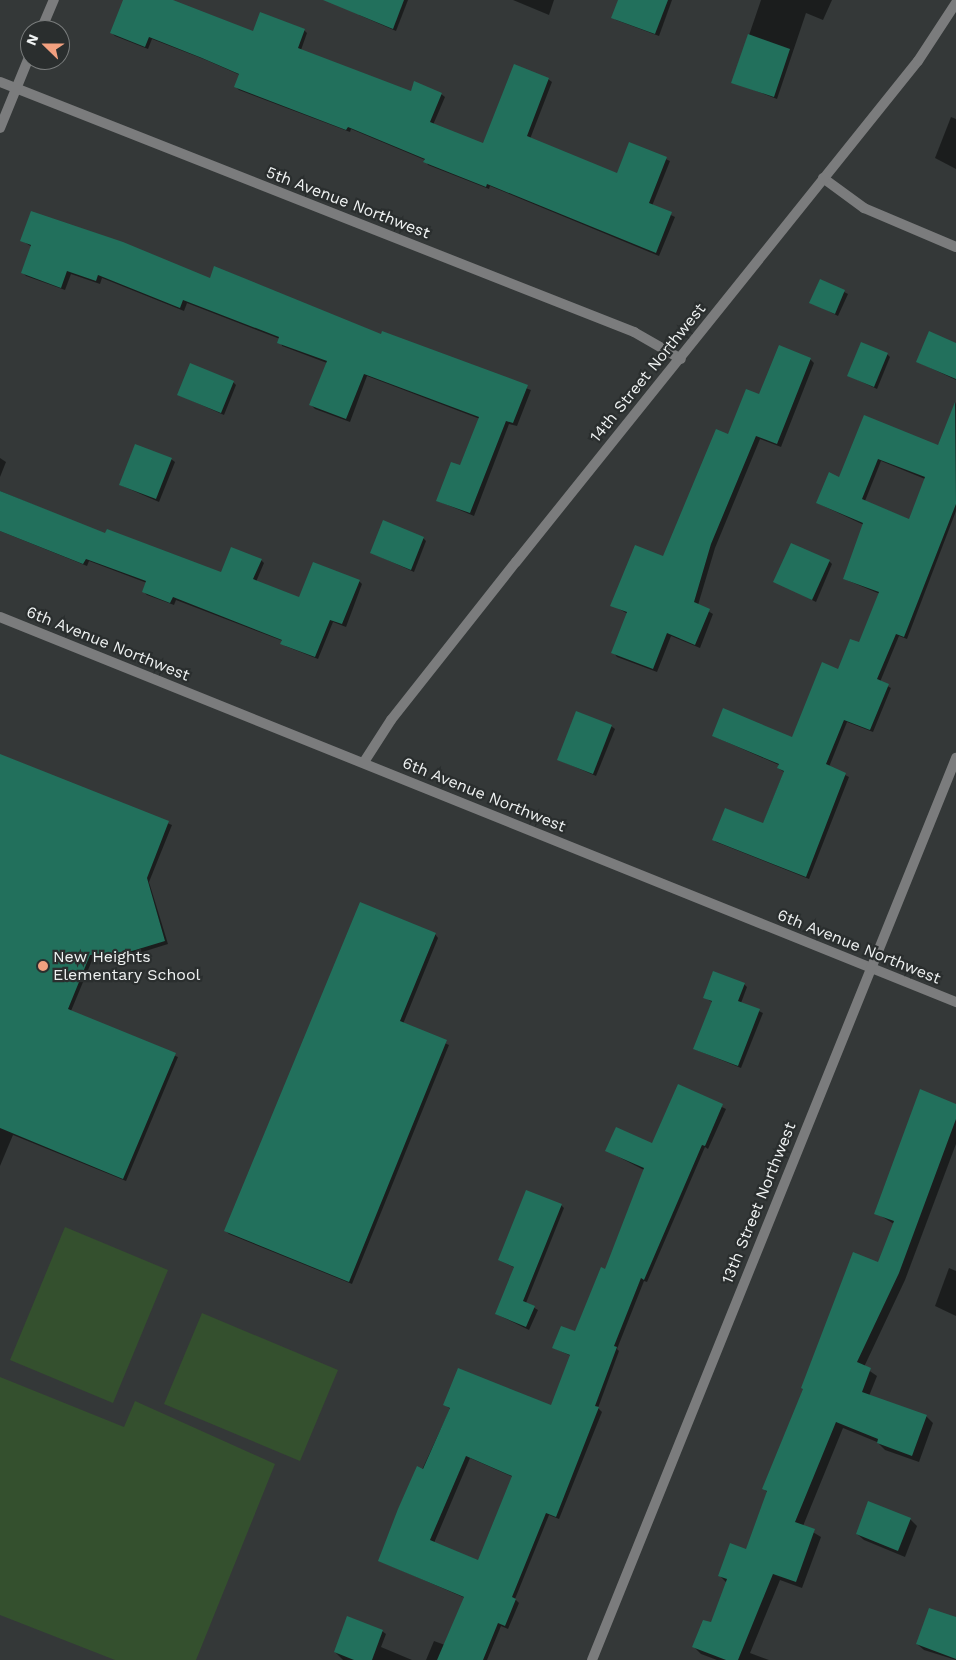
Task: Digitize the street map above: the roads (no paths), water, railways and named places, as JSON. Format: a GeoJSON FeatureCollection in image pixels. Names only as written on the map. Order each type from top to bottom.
{"type":"FeatureCollection","features":[{"type":"Feature","properties":{"kind":"street"},"geometry":{"type":"LineString","coordinates":[[45,20],[54,0]]}},
{"type":"Feature","properties":{"kind":"street","name":"14th Street Northwest"},"geometry":{"type":"LineString","coordinates":[[364,762],[403,705],[823,178],[918,62],[956,3]]}},
{"type":"Feature","properties":{"kind":"street"},"geometry":{"type":"LineString","coordinates":[[0,128],[24,70]]}},
{"type":"Feature","properties":{"kind":"street","name":"5th Avenue Northwest"},"geometry":{"type":"LineString","coordinates":[[0,82],[634,332],[681,358]]}},
{"type":"Feature","properties":{"kind":"street"},"geometry":{"type":"LineString","coordinates":[[823,178],[864,208],[956,247]]}},
{"type":"Feature","properties":{"kind":"street","name":"6th Avenue Northwest"},"geometry":{"type":"LineString","coordinates":[[0,617],[956,1002]]}},
{"type":"Feature","properties":{"kind":"street","name":"13th Street Northwest"},"geometry":{"type":"LineString","coordinates":[[592,1660],[870,967],[956,758]]}},
{"type":"Feature","properties":{"kind":"place","name":"New Heights Elementary School"},"geometry":{"type":"Point","coordinates":[43,966]}}]}
